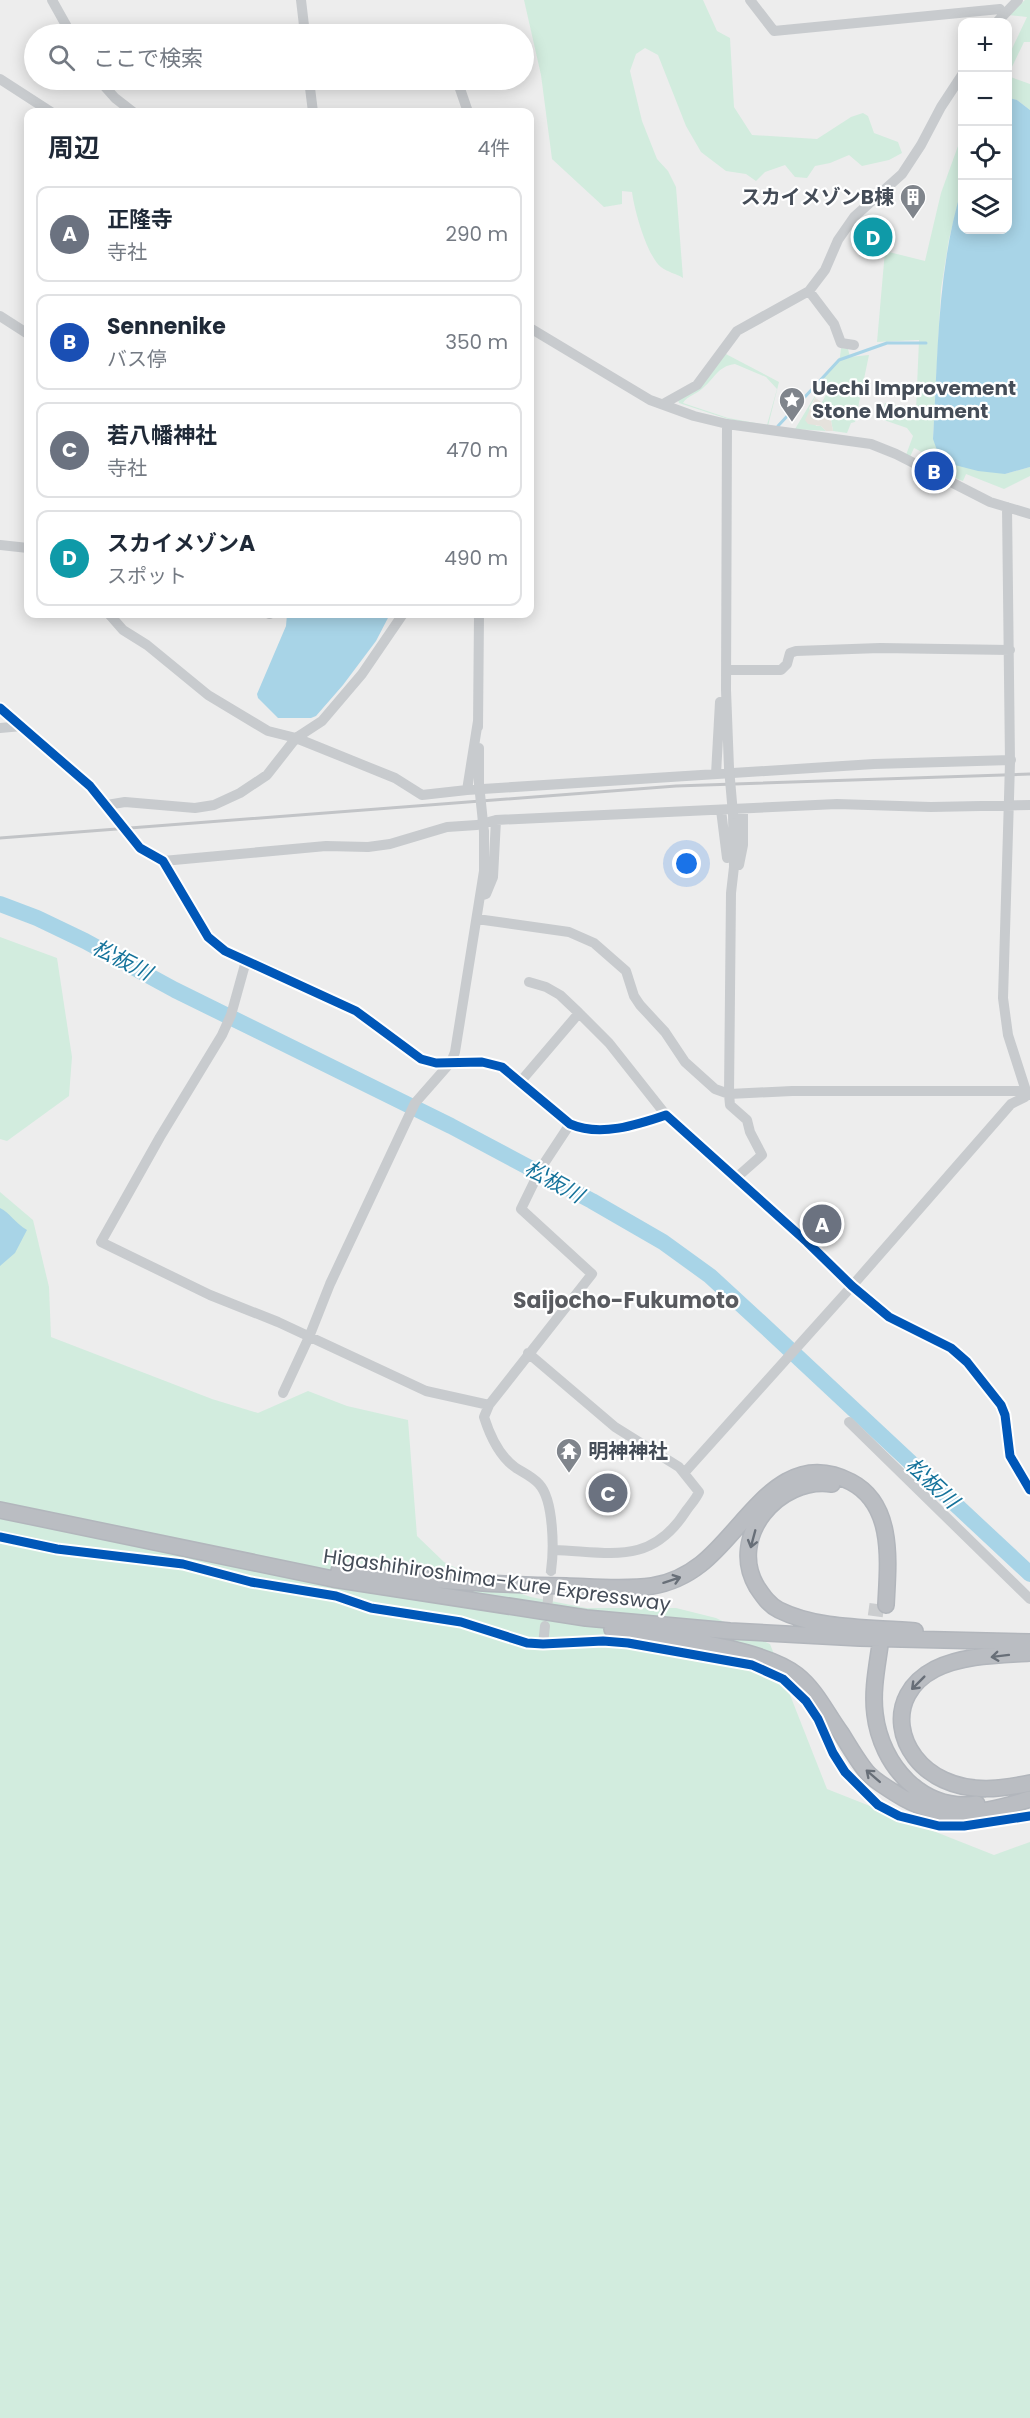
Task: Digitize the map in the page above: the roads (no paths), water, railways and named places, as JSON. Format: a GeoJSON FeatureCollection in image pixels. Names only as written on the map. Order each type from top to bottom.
{"type":"FeatureCollection","features":[{"type":"Feature","properties":{"kind":"highway"},"geometry":{"type":"LineString","coordinates":[[217,1556],[402,1578],[544,1586],[652,1586],[679,1579],[702,1563],[755,1506],[780,1485],[802,1474],[819,1473],[839,1476],[854,1483],[867,1494],[877,1509],[884,1529],[888,1552],[882,1604],[877,1534],[869,1511],[855,1496],[843,1488],[830,1484],[804,1485],[789,1491],[774,1502],[759,1518],[750,1541],[749,1565],[754,1582],[764,1598],[778,1609],[825,1623],[1030,1642]]}},
{"type":"Feature","properties":{"kind":"highway","name":"Higashihiroshima-Kure Expressway"},"geometry":{"type":"LineString","coordinates":[[0,1510],[333,1579],[586,1618],[730,1631],[860,1638],[969,1638]]}},
{"type":"Feature","properties":{"kind":"highway"},"geometry":{"type":"LineString","coordinates":[[503,1606],[582,1624],[754,1654],[778,1664],[796,1675],[812,1690],[867,1773],[910,1803],[925,1810],[962,1815],[992,1810],[1030,1799]]}},
{"type":"Feature","properties":{"kind":"highway"},"geometry":{"type":"LineString","coordinates":[[942,1813],[906,1792],[882,1765],[870,1731],[867,1707],[876,1645],[875,1713],[887,1756],[900,1774],[926,1795],[952,1803],[969,1805],[991,1802],[1030,1791]]}},
{"type":"Feature","properties":{"kind":"highway"},"geometry":{"type":"LineString","coordinates":[[1030,1653],[969,1659],[944,1665],[933,1671],[919,1680],[909,1692],[902,1708],[901,1724],[904,1742],[914,1758],[927,1771],[945,1781],[966,1787],[988,1789],[1030,1783]]}},
{"type":"Feature","properties":{"kind":"street"},"geometry":{"type":"LineString","coordinates":[[52,0],[65,24]]}},
{"type":"Feature","properties":{"kind":"street"},"geometry":{"type":"LineString","coordinates":[[301,0],[304,24]]}},
{"type":"Feature","properties":{"kind":"street"},"geometry":{"type":"LineString","coordinates":[[750,0],[774,31],[1000,12],[1018,0]]}},
{"type":"Feature","properties":{"kind":"street"},"geometry":{"type":"LineString","coordinates":[[0,79],[45,108]]}},
{"type":"Feature","properties":{"kind":"street"},"geometry":{"type":"LineString","coordinates":[[663,404],[697,384],[737,331],[809,291],[825,270],[838,240],[855,217],[902,174],[958,82]]}},
{"type":"Feature","properties":{"kind":"street"},"geometry":{"type":"LineString","coordinates":[[108,90],[128,108]]}},
{"type":"Feature","properties":{"kind":"street"},"geometry":{"type":"LineString","coordinates":[[310,90],[312,108]]}},
{"type":"Feature","properties":{"kind":"street"},"geometry":{"type":"LineString","coordinates":[[460,90],[467,108]]}},
{"type":"Feature","properties":{"kind":"street"},"geometry":{"type":"LineString","coordinates":[[809,291],[834,324],[841,343],[854,345]]}},
{"type":"Feature","properties":{"kind":"street"},"geometry":{"type":"LineString","coordinates":[[0,316],[24,331]]}},
{"type":"Feature","properties":{"kind":"street"},"geometry":{"type":"LineString","coordinates":[[534,331],[650,400],[694,416],[727,424],[871,444],[896,454],[990,502],[1030,514]]}},
{"type":"Feature","properties":{"kind":"street"},"geometry":{"type":"LineString","coordinates":[[727,424],[726,690],[729,768],[738,811],[731,893],[729,1094],[730,1105],[747,1120],[750,1132],[762,1155],[736,1178]]}},
{"type":"Feature","properties":{"kind":"street"},"geometry":{"type":"LineString","coordinates":[[1007,507],[1011,761],[1004,998],[1008,1035],[1028,1093]]}},
{"type":"Feature","properties":{"kind":"street"},"geometry":{"type":"LineString","coordinates":[[0,545],[24,548]]}},
{"type":"Feature","properties":{"kind":"street"},"geometry":{"type":"LineString","coordinates":[[112,618],[123,630],[147,645],[208,695],[268,730],[296,738],[394,778],[422,795],[467,790],[874,764],[1011,761]]}},
{"type":"Feature","properties":{"kind":"street"},"geometry":{"type":"LineString","coordinates":[[106,805],[125,802],[195,808],[214,805],[240,794],[267,775],[296,738],[322,721],[355,682],[400,618]]}},
{"type":"Feature","properties":{"kind":"street"},"geometry":{"type":"LineString","coordinates":[[451,1062],[455,1052],[484,872],[484,832],[479,784],[479,618]]}},
{"type":"Feature","properties":{"kind":"street"},"geometry":{"type":"LineString","coordinates":[[727,670],[781,670],[787,664],[790,653],[796,651],[880,648],[1010,650]]}},
{"type":"Feature","properties":{"kind":"street"},"geometry":{"type":"LineString","coordinates":[[717,774],[721,690],[726,690]]}},
{"type":"Feature","properties":{"kind":"street"},"geometry":{"type":"LineString","coordinates":[[0,708],[90,786],[140,848],[163,861],[208,937],[225,951],[246,962],[356,1011],[437,1069]]}},
{"type":"Feature","properties":{"kind":"street"},"geometry":{"type":"LineString","coordinates":[[467,790],[478,721]]}},
{"type":"Feature","properties":{"kind":"street"},"geometry":{"type":"LineString","coordinates":[[0,728],[22,726]]}},
{"type":"Feature","properties":{"kind":"street"},"geometry":{"type":"LineString","coordinates":[[163,861],[326,846],[368,847],[390,844],[447,827],[477,825],[496,820],[738,811],[837,804],[931,807],[1009,801],[1030,805]]}},
{"type":"Feature","properties":{"kind":"street"},"geometry":{"type":"LineString","coordinates":[[721,810],[727,849],[727,891],[731,893]]}},
{"type":"Feature","properties":{"kind":"street"},"geometry":{"type":"LineString","coordinates":[[480,896],[486,894],[493,877],[496,820]]}},
{"type":"Feature","properties":{"kind":"street"},"geometry":{"type":"LineString","coordinates":[[477,919],[569,932],[594,944],[626,971],[634,996],[686,1062],[715,1089],[729,1094],[792,1091],[1028,1093]]}},
{"type":"Feature","properties":{"kind":"street"},"geometry":{"type":"LineString","coordinates":[[246,962],[231,1015],[222,1035],[160,1137],[101,1242],[210,1294],[426,1391],[489,1405]]}},
{"type":"Feature","properties":{"kind":"street"},"geometry":{"type":"LineString","coordinates":[[529,982],[546,987],[560,995],[579,1012],[609,1043],[666,1115],[852,1286],[889,1317],[951,1348],[967,1362],[1001,1405],[1005,1414],[1010,1456],[1030,1490]]}},
{"type":"Feature","properties":{"kind":"street"},"geometry":{"type":"LineString","coordinates":[[521,1081],[579,1012]]}},
{"type":"Feature","properties":{"kind":"street"},"geometry":{"type":"LineString","coordinates":[[283,1393],[330,1284],[415,1103],[437,1069],[451,1062],[482,1062],[502,1067],[570,1124],[580,1129],[629,1127],[666,1115]]}},
{"type":"Feature","properties":{"kind":"street"},"geometry":{"type":"LineString","coordinates":[[685,1472],[1011,1104],[1028,1093]]}},
{"type":"Feature","properties":{"kind":"street"},"geometry":{"type":"LineString","coordinates":[[551,1571],[554,1551],[546,1497],[541,1486],[514,1467],[501,1453],[489,1432],[484,1417],[489,1405],[528,1353],[592,1274],[521,1209],[541,1168],[570,1124]]}},
{"type":"Feature","properties":{"kind":"street"},"geometry":{"type":"LineString","coordinates":[[528,1353],[615,1427],[685,1472],[699,1492],[680,1523],[657,1543],[644,1550],[554,1551]]}},
{"type":"Feature","properties":{"kind":"street"},"geometry":{"type":"LineString","coordinates":[[849,1422],[1030,1599]]}},
{"type":"Feature","properties":{"kind":"street"},"geometry":{"type":"LineString","coordinates":[[0,1537],[57,1549],[183,1564],[251,1582],[336,1596],[371,1608],[460,1622],[527,1642],[543,1644],[603,1641],[628,1643],[752,1665],[783,1679],[806,1701],[845,1772],[878,1805],[898,1816],[919,1823],[939,1826],[964,1826],[1030,1816]]}},
{"type":"Feature","properties":{"kind":"street"},"geometry":{"type":"LineString","coordinates":[[543,1644],[545,1626]]}},
{"type":"Feature","properties":{"kind":"water"},"geometry":{"type":"Polygon","coordinates":[[[1012,99],[1017,100],[1030,110],[1030,467],[1005,474],[978,471],[947,463],[938,453],[933,439],[940,312],[958,204],[958,234],[1012,234],[1012,99]]]}},
{"type":"Feature","properties":{"kind":"water"},"geometry":{"type":"Polygon","coordinates":[[[287,618],[388,618],[376,641],[343,685],[316,716],[311,718],[278,718],[258,698],[257,694],[286,626],[287,618]]]}},
{"type":"Feature","properties":{"kind":"water"},"geometry":{"type":"Polygon","coordinates":[[[0,1208],[27,1230],[15,1253],[0,1266],[0,1208]]]}},
{"type":"Feature","properties":{"kind":"waterway"},"geometry":{"type":"LineString","coordinates":[[778,426],[839,360],[887,343],[926,343]]}},
{"type":"Feature","properties":{"kind":"waterway","name":"松板川"},"geometry":{"type":"LineString","coordinates":[[0,904],[37,918],[85,941],[175,990],[451,1126],[592,1201],[663,1242],[710,1276],[1030,1574]]}},
{"type":"Feature","properties":{"kind":"tunnel"},"geometry":{"type":"LineString","coordinates":[[546,1618],[551,1571]]}},
{"type":"Feature","properties":{"kind":"tunnel"},"geometry":{"type":"LineString","coordinates":[[872,1639],[877,1604]]}},
{"type":"Feature","properties":{"kind":"railway"},"geometry":{"type":"LineString","coordinates":[[0,838],[676,786],[1030,774]]}},
{"type":"Feature","properties":{"kind":"place","name":"スカイメゾンB棟"},"geometry":{"type":"Point","coordinates":[913,220]}},
{"type":"Feature","properties":{"kind":"place","name":"スカイメゾンA"},"geometry":{"type":"Point","coordinates":[873,237]}},
{"type":"Feature","properties":{"kind":"place","name":"Uechi Improvement Stone Monument"},"geometry":{"type":"Point","coordinates":[792,423]}},
{"type":"Feature","properties":{"kind":"place","name":"Sennenike"},"geometry":{"type":"Point","coordinates":[934,471]}},
{"type":"Feature","properties":{"kind":"place","name":"正隆寺"},"geometry":{"type":"Point","coordinates":[822,1224]}},
{"type":"Feature","properties":{"kind":"place","name":"明神神社"},"geometry":{"type":"Point","coordinates":[569,1474]}},
{"type":"Feature","properties":{"kind":"place","name":"若八幡神社"},"geometry":{"type":"Point","coordinates":[608,1493]}},
{"type":"Feature","properties":{"kind":"district","name":"Saijocho-Fukumoto"},"geometry":{"type":"Point","coordinates":[626,1300]}}]}
